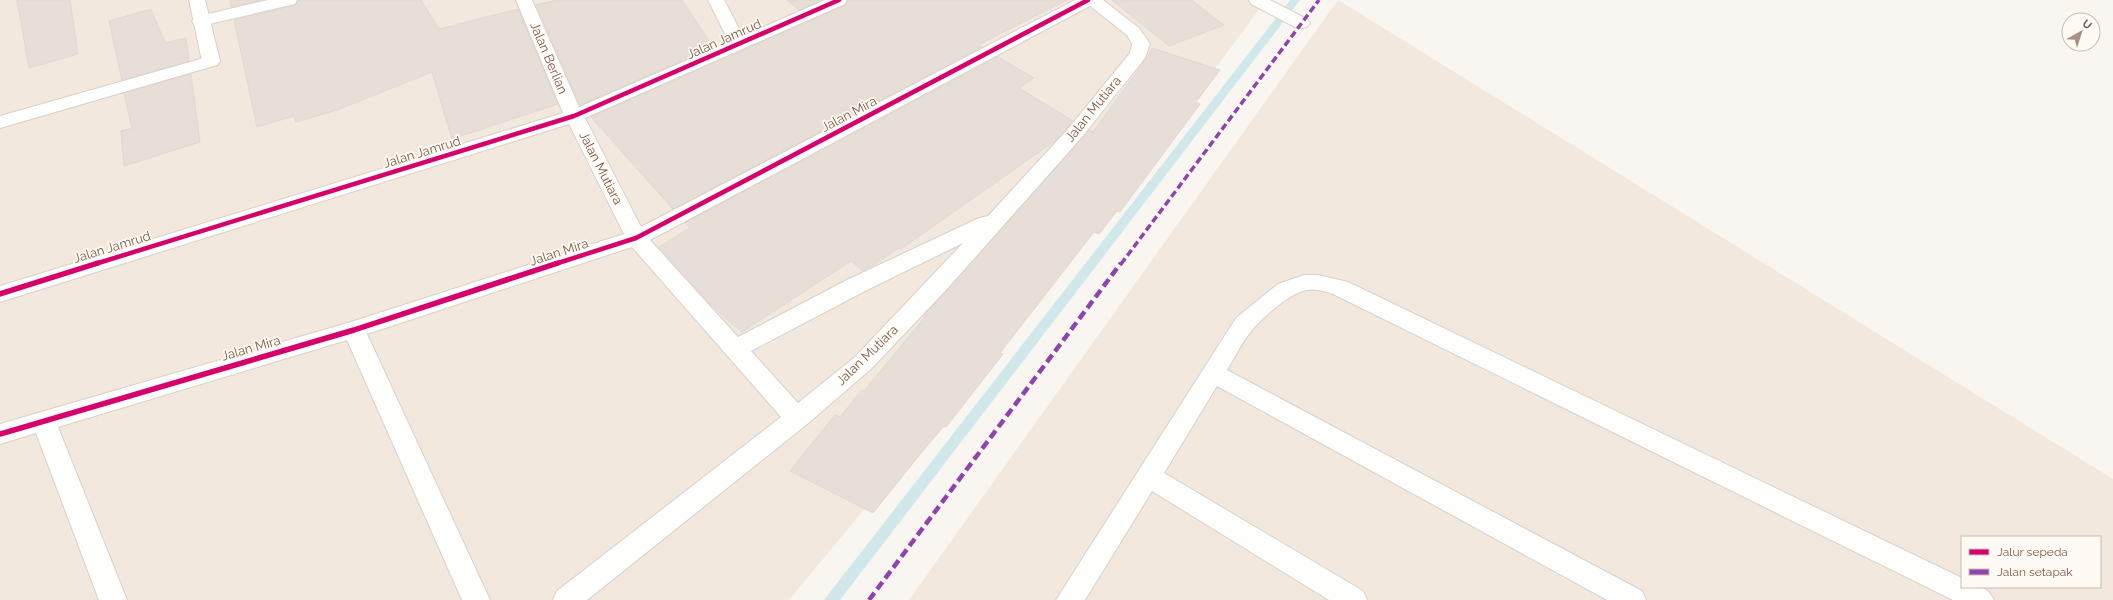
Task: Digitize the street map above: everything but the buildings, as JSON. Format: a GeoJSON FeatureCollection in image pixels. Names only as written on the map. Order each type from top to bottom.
{"type":"FeatureCollection","features":[{"type":"Feature","properties":{"kind":"street"},"geometry":{"type":"LineString","coordinates":[[0,122],[211,61],[197,0]]}},
{"type":"Feature","properties":{"kind":"street"},"geometry":{"type":"LineString","coordinates":[[201,21],[289,0]]}},
{"type":"Feature","properties":{"kind":"street","name":"Jalan Berlian"},"geometry":{"type":"LineString","coordinates":[[524,0],[574,116]]}},
{"type":"Feature","properties":{"kind":"street"},"geometry":{"type":"LineString","coordinates":[[716,0],[739,45]]}},
{"type":"Feature","properties":{"kind":"street","name":"Jalan Jamrud"},"geometry":{"type":"LineString","coordinates":[[0,294],[574,116],[839,0]]}},
{"type":"Feature","properties":{"kind":"street","name":"Jalan Mira"},"geometry":{"type":"LineString","coordinates":[[0,434],[43,420],[354,330],[636,238],[1088,0]]}},
{"type":"Feature","properties":{"kind":"street","name":"Jalan Mutiara"},"geometry":{"type":"LineString","coordinates":[[574,116],[636,238],[797,418],[863,363],[939,283],[995,219],[1075,133],[1138,54],[1141,44],[1133,32],[1093,0]]}},
{"type":"Feature","properties":{"kind":"street"},"geometry":{"type":"LineString","coordinates":[[1257,0],[1299,21]]}},
{"type":"Feature","properties":{"kind":"street","name":"Jalan Mutiara"},"geometry":{"type":"LineString","coordinates":[[735,349],[855,286],[995,219]]}},
{"type":"Feature","properties":{"kind":"street"},"geometry":{"type":"LineString","coordinates":[[1070,600],[1244,324],[1283,290],[1300,283],[1315,282],[1340,288],[1980,600]]}},
{"type":"Feature","properties":{"kind":"street"},"geometry":{"type":"LineString","coordinates":[[354,330],[476,600]]}},
{"type":"Feature","properties":{"kind":"street"},"geometry":{"type":"LineString","coordinates":[[1213,373],[1632,600]]}},
{"type":"Feature","properties":{"kind":"street"},"geometry":{"type":"LineString","coordinates":[[567,600],[797,418]]}},
{"type":"Feature","properties":{"kind":"street"},"geometry":{"type":"LineString","coordinates":[[43,420],[113,600]]}},
{"type":"Feature","properties":{"kind":"street"},"geometry":{"type":"LineString","coordinates":[[1148,476],[1353,600]]}},
{"type":"Feature","properties":{"kind":"shaded area"},"geometry":{"type":"Polygon","coordinates":[[[0,0],[1266,0],[1075,256],[789,600],[0,600],[0,0]]]}},
{"type":"Feature","properties":{"kind":"shaded area"},"geometry":{"type":"Polygon","coordinates":[[[1338,0],[2113,479],[2113,600],[909,600],[1338,0]]]}},
{"type":"Feature","properties":{"kind":"waterway"},"geometry":{"type":"LineString","coordinates":[[831,600],[1295,0]]}},
{"type":"Feature","properties":{"kind":"marked path"},"geometry":{"type":"LineString","coordinates":[[869,600],[1319,0]]}},
{"type":"Feature","properties":{"kind":"cycle path"},"geometry":{"type":"LineString","coordinates":[[0,294],[574,116],[839,0]]}},
{"type":"Feature","properties":{"kind":"cycle path"},"geometry":{"type":"LineString","coordinates":[[0,434],[354,330],[636,238],[1088,0]]}}]}
